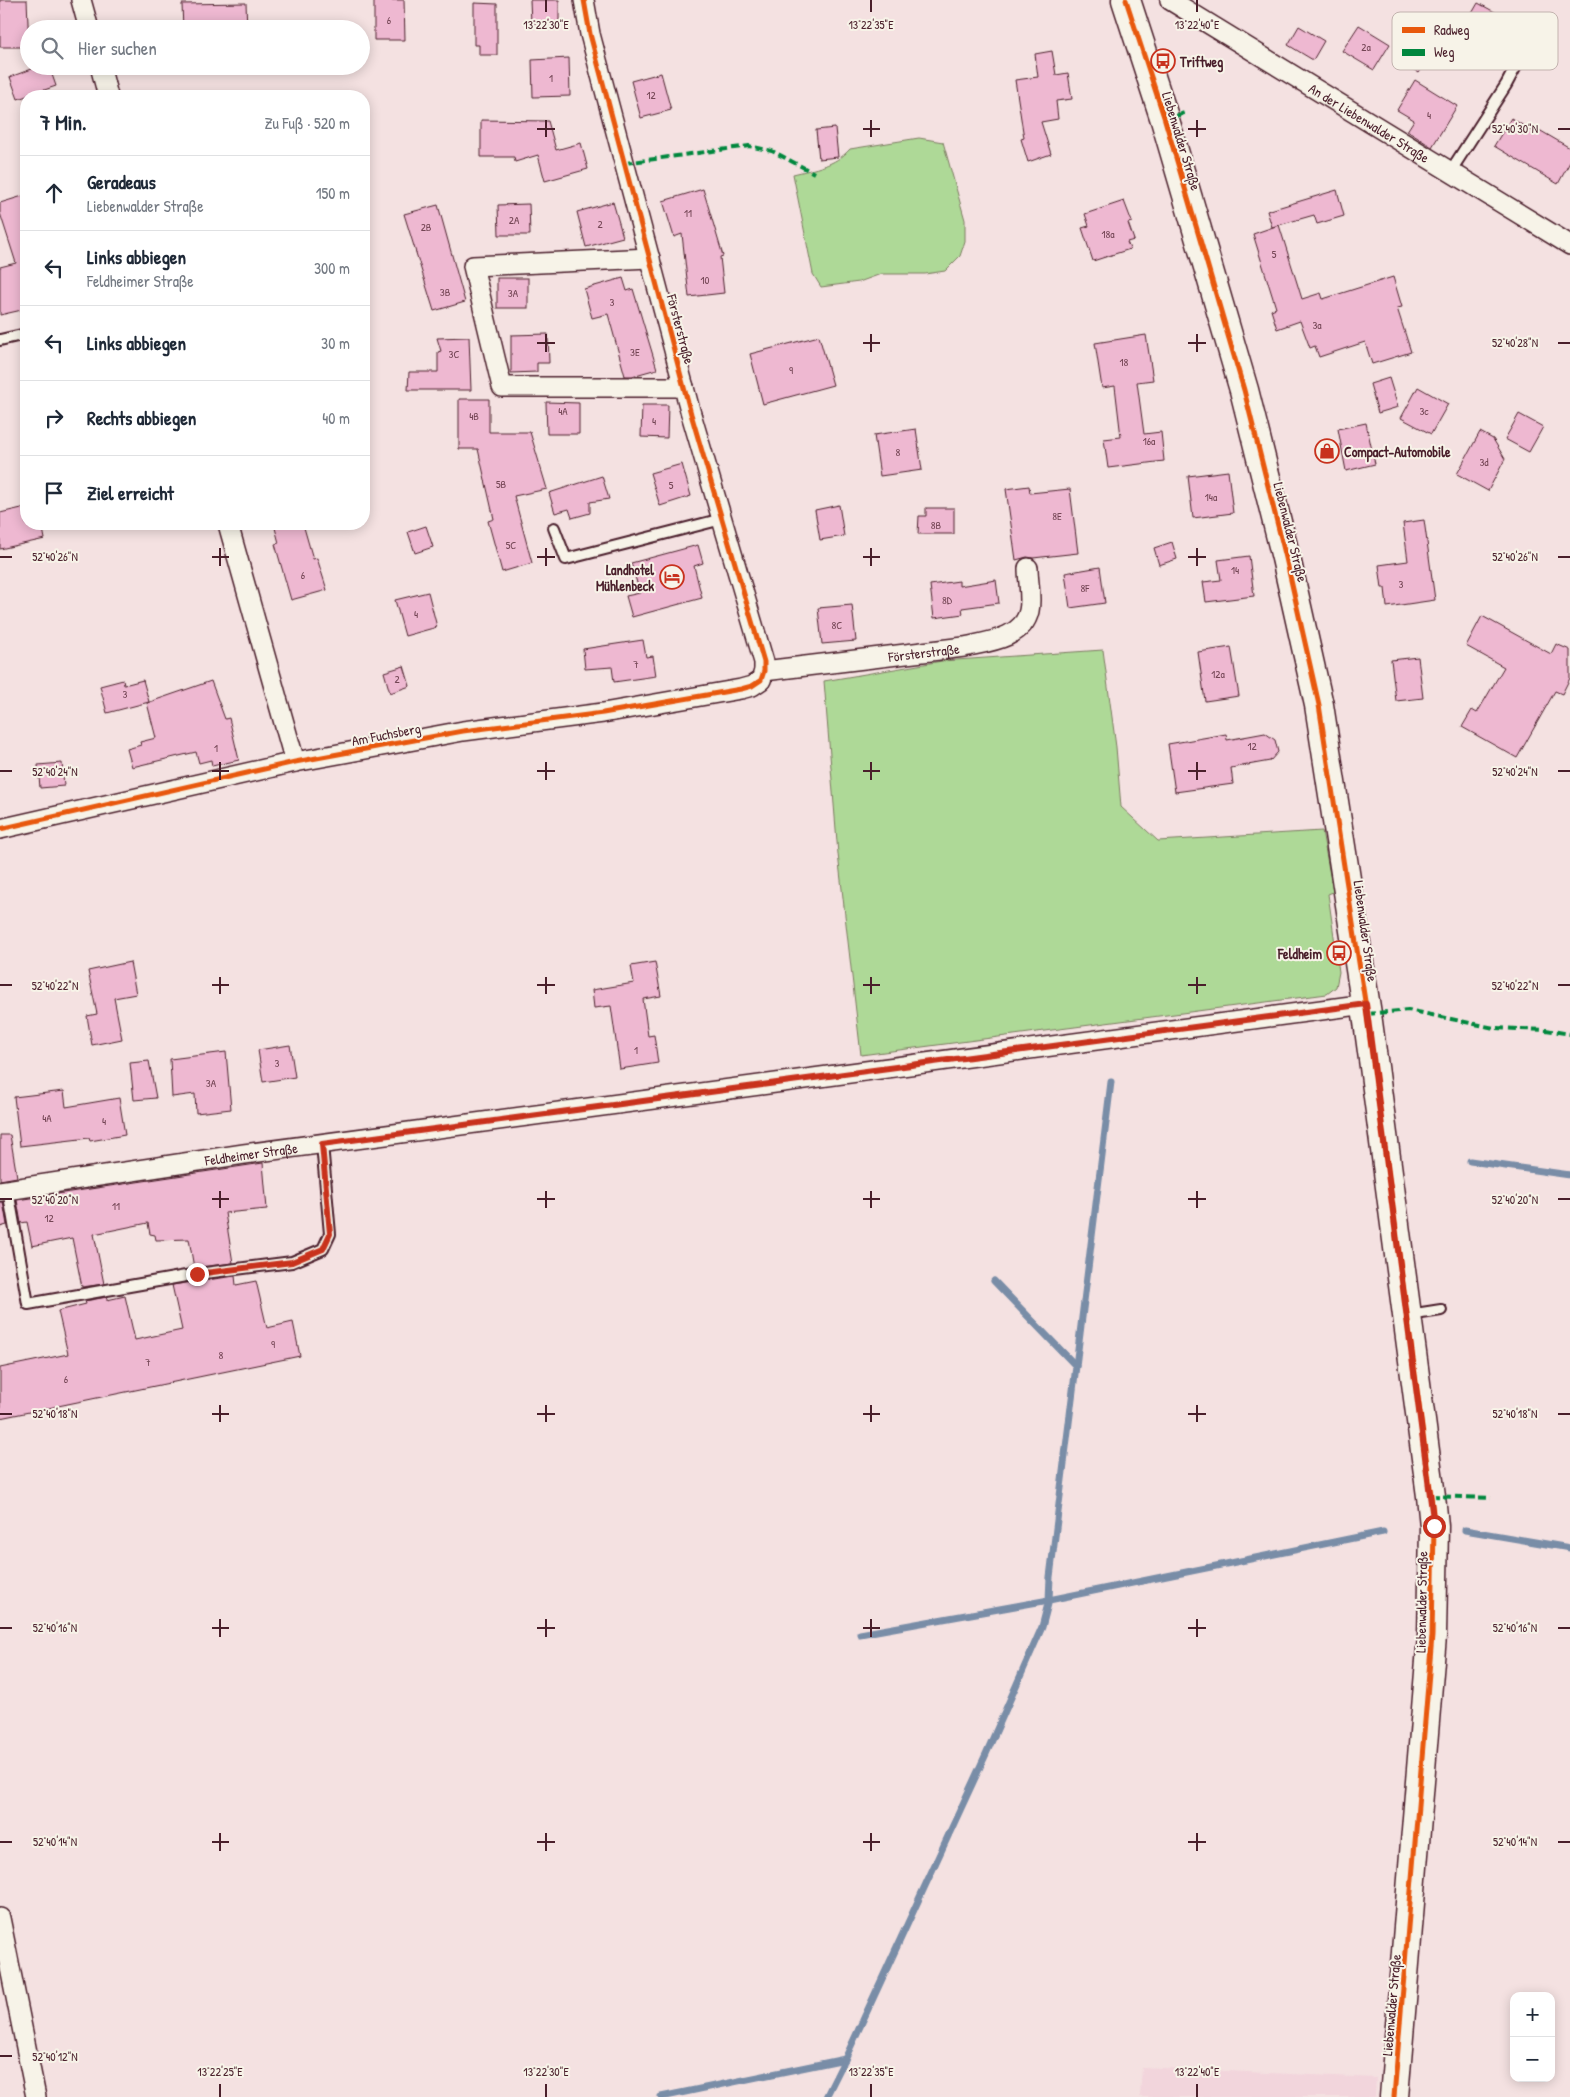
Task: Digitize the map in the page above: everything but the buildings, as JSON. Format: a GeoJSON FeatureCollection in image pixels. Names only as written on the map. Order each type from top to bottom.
{"type":"FeatureCollection","features":[{"type":"Feature","properties":{"kind":"main road","name":"Liebenwalder Straße"},"geometry":{"type":"LineString","coordinates":[[1132,1],[1244,390],[1320,705],[1366,1004],[1408,1315],[1434,1526],[1432,1636],[1394,2097]]}},
{"type":"Feature","properties":{"kind":"street"},"geometry":{"type":"LineString","coordinates":[[81,0],[87,20]]}},
{"type":"Feature","properties":{"kind":"street","name":"Försterstraße"},"geometry":{"type":"LineString","coordinates":[[584,0],[590,34],[684,386],[764,667],[795,669],[964,647],[996,640],[1012,633],[1025,623],[1029,610],[1028,568]]}},
{"type":"Feature","properties":{"kind":"street","name":"An der Liebenwalder Straße"},"geometry":{"type":"LineString","coordinates":[[1170,0],[1570,244]]}},
{"type":"Feature","properties":{"kind":"street"},"geometry":{"type":"LineString","coordinates":[[102,75],[106,90]]}},
{"type":"Feature","properties":{"kind":"street"},"geometry":{"type":"LineString","coordinates":[[650,258],[473,266],[502,387],[684,386]]}},
{"type":"Feature","properties":{"kind":"street"},"geometry":{"type":"LineString","coordinates":[[230,530],[295,762]]}},
{"type":"Feature","properties":{"kind":"street","name":"Am Fuchsberg"},"geometry":{"type":"LineString","coordinates":[[0,830],[295,762],[464,731],[603,713],[741,689],[752,686],[761,680],[764,667]]}},
{"type":"Feature","properties":{"kind":"street","name":"Feldheimer Straße"},"geometry":{"type":"LineString","coordinates":[[4,1190],[322,1144],[1366,1004]]}},
{"type":"Feature","properties":{"kind":"street"},"geometry":{"type":"LineString","coordinates":[[0,1918],[36,2097]]}},
{"type":"Feature","properties":{"kind":"lane"},"geometry":{"type":"LineString","coordinates":[[1450,172],[1514,70]]}},
{"type":"Feature","properties":{"kind":"lane"},"geometry":{"type":"LineString","coordinates":[[0,340],[20,335]]}},
{"type":"Feature","properties":{"kind":"lane"},"geometry":{"type":"LineString","coordinates":[[554,528],[566,559],[722,519]]}},
{"type":"Feature","properties":{"kind":"lane"},"geometry":{"type":"LineString","coordinates":[[4,1190],[28,1304],[197,1274],[292,1262],[323,1249],[330,1234],[322,1144]]}},
{"type":"Feature","properties":{"kind":"lane"},"geometry":{"type":"LineString","coordinates":[[1408,1315],[1441,1310]]}},
{"type":"Feature","properties":{"kind":"shaded area"},"geometry":{"type":"Polygon","coordinates":[[[1142,2067],[1376,2078],[1375,2097],[1140,2097],[1142,2067]]]}},
{"type":"Feature","properties":{"kind":"green space"},"geometry":{"type":"Polygon","coordinates":[[[919,138],[943,142],[965,220],[965,241],[960,256],[945,271],[925,274],[881,274],[859,282],[821,287],[813,274],[793,174],[831,163],[850,149],[919,138]]]}},
{"type":"Feature","properties":{"kind":"green space"},"geometry":{"type":"Polygon","coordinates":[[[1103,650],[1116,747],[1121,807],[1158,841],[1322,831],[1333,892],[1328,894],[1339,972],[1336,987],[1327,994],[861,1055],[838,854],[824,681],[942,661],[1103,650]]]}},
{"type":"Feature","properties":{"kind":"waterway"},"geometry":{"type":"LineString","coordinates":[[826,2097],[986,1754],[1042,1627],[1049,1600],[1050,1577],[1111,1082]]}},
{"type":"Feature","properties":{"kind":"waterway"},"geometry":{"type":"LineString","coordinates":[[1470,1161],[1570,1175]]}},
{"type":"Feature","properties":{"kind":"waterway"},"geometry":{"type":"LineString","coordinates":[[994,1281],[1076,1366]]}},
{"type":"Feature","properties":{"kind":"waterway"},"geometry":{"type":"LineString","coordinates":[[1465,1530],[1570,1548]]}},
{"type":"Feature","properties":{"kind":"waterway"},"geometry":{"type":"LineString","coordinates":[[860,1634],[1049,1600],[1383,1532]]}},
{"type":"Feature","properties":{"kind":"waterway"},"geometry":{"type":"LineString","coordinates":[[661,2097],[845,2059]]}},
{"type":"Feature","properties":{"kind":"marked path"},"geometry":{"type":"LineString","coordinates":[[1165,120],[1184,113]]}},
{"type":"Feature","properties":{"kind":"marked path"},"geometry":{"type":"LineString","coordinates":[[625,163],[749,146],[772,151],[814,173]]}},
{"type":"Feature","properties":{"kind":"marked path"},"geometry":{"type":"LineString","coordinates":[[1367,1014],[1408,1010],[1494,1028],[1546,1030],[1570,1034]]}},
{"type":"Feature","properties":{"kind":"marked path"},"geometry":{"type":"LineString","coordinates":[[1431,1496],[1491,1498]]}},
{"type":"Feature","properties":{"kind":"cycle path"},"geometry":{"type":"LineString","coordinates":[[0,829],[295,762],[463,731],[603,713],[741,689],[752,686],[761,680],[764,662],[691,414],[590,34],[584,0]]}},
{"type":"Feature","properties":{"kind":"cycle path"},"geometry":{"type":"LineString","coordinates":[[1126,0],[1165,120],[1244,390],[1286,558],[1319,705],[1367,1014],[1431,1496],[1434,1526],[1432,1636],[1394,2097]]}},
{"type":"Feature","properties":{"kind":"place","name":"Triftweg"},"geometry":{"type":"Point","coordinates":[1163,61]}},
{"type":"Feature","properties":{"kind":"place","name":"Compact-Automobile"},"geometry":{"type":"Point","coordinates":[1327,451]}},
{"type":"Feature","properties":{"kind":"place","name":"Landhotel Mühlenbeck"},"geometry":{"type":"Point","coordinates":[672,577]}},
{"type":"Feature","properties":{"kind":"place","name":"Feldheim"},"geometry":{"type":"Point","coordinates":[1339,953]}},
{"type":"Feature","properties":{"kind":"route"},"geometry":{"type":"LineString","coordinates":[[197,1274],[292,1262],[323,1249],[330,1234],[322,1144],[1366,1004],[1434,1526]]}}]}
